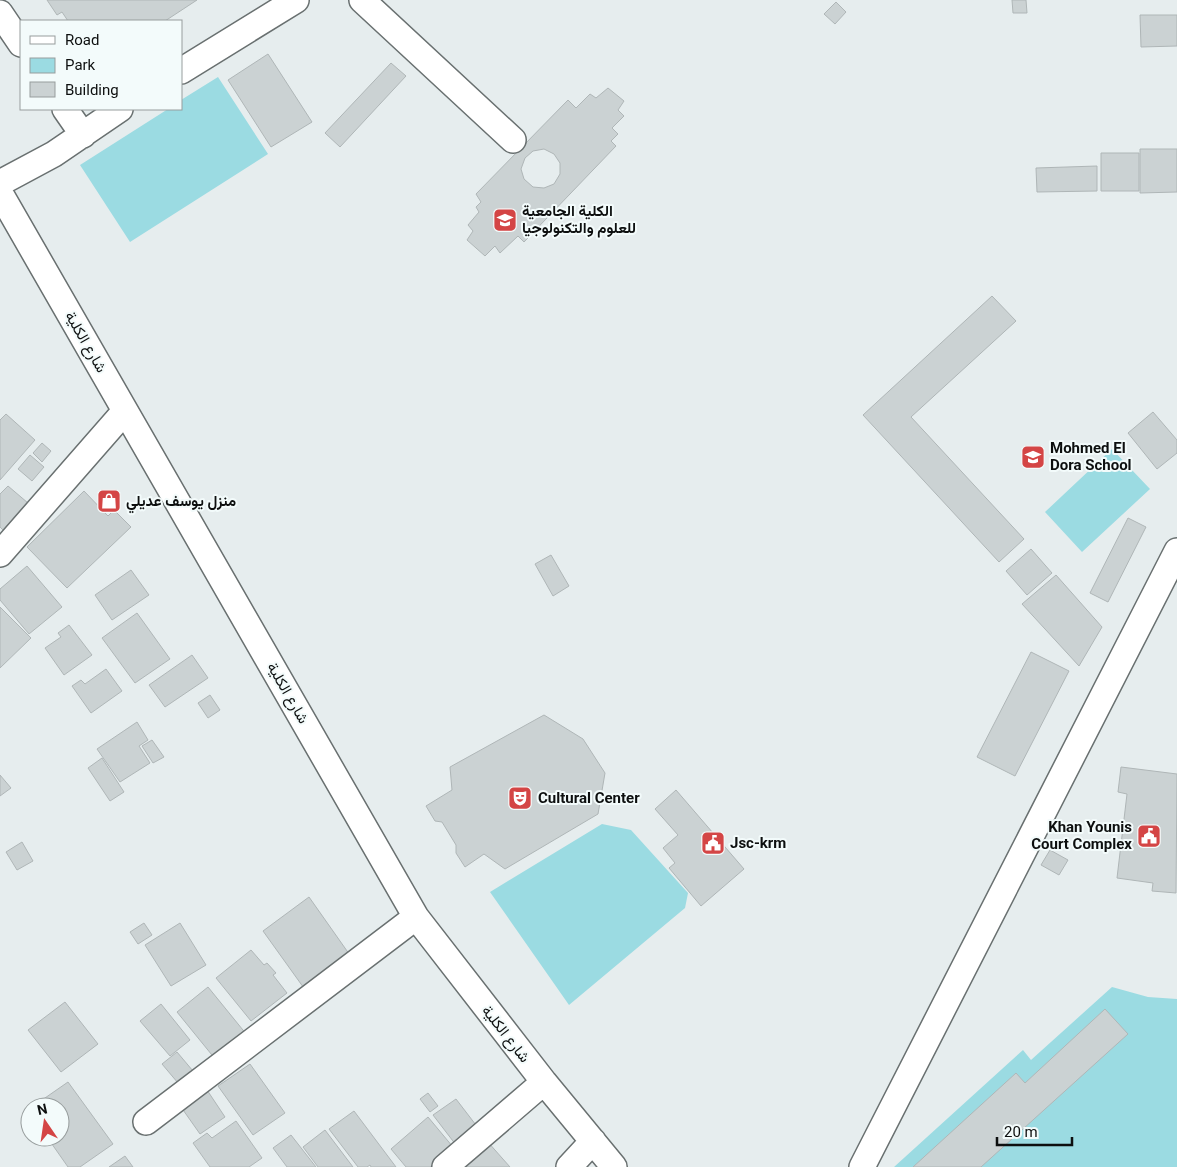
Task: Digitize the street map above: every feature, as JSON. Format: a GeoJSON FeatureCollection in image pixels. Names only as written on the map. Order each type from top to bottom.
{"type":"FeatureCollection","features":[{"type":"Feature","properties":{"kind":"street"},"geometry":{"type":"LineString","coordinates":[[182,70],[296,0]]}},
{"type":"Feature","properties":{"kind":"street"},"geometry":{"type":"LineString","coordinates":[[362,0],[513,140]]}},
{"type":"Feature","properties":{"kind":"street"},"geometry":{"type":"LineString","coordinates":[[0,13],[20,43]]}},
{"type":"Feature","properties":{"kind":"street"},"geometry":{"type":"LineString","coordinates":[[66,110],[83,135]]}},
{"type":"Feature","properties":{"kind":"street"},"geometry":{"type":"LineString","coordinates":[[0,183],[54,154],[119,110]]}},
{"type":"Feature","properties":{"kind":"street","name":"شارع الكلية"},"geometry":{"type":"LineString","coordinates":[[0,194],[416,917],[544,1082],[614,1167]]}},
{"type":"Feature","properties":{"kind":"street"},"geometry":{"type":"LineString","coordinates":[[0,554],[126,411]]}},
{"type":"Feature","properties":{"kind":"street"},"geometry":{"type":"LineString","coordinates":[[862,1167],[1177,551]]}},
{"type":"Feature","properties":{"kind":"street"},"geometry":{"type":"LineString","coordinates":[[146,1122],[416,917]]}},
{"type":"Feature","properties":{"kind":"street"},"geometry":{"type":"LineString","coordinates":[[445,1167],[544,1082]]}},
{"type":"Feature","properties":{"kind":"street"},"geometry":{"type":"LineString","coordinates":[[569,1167],[593,1142]]}},
{"type":"Feature","properties":{"kind":"green space"},"geometry":{"type":"Polygon","coordinates":[[[218,77],[268,154],[130,242],[80,165],[166,110],[182,110],[182,99],[218,77]]]}},
{"type":"Feature","properties":{"kind":"green space"},"geometry":{"type":"Polygon","coordinates":[[[1112,449],[1150,489],[1082,552],[1045,512],[1112,449]]]}},
{"type":"Feature","properties":{"kind":"green space"},"geometry":{"type":"Polygon","coordinates":[[[602,824],[631,830],[688,893],[685,908],[569,1005],[490,892],[602,824]]]}},
{"type":"Feature","properties":{"kind":"green space"},"geometry":{"type":"Polygon","coordinates":[[[1112,987],[1148,997],[1177,999],[1177,1167],[894,1167],[1023,1050],[1031,1060],[1112,987]]]}},
{"type":"Feature","properties":{"kind":"building"},"geometry":{"type":"Polygon","coordinates":[[[47,0],[197,0],[167,20],[67,20],[62,12],[57,15],[47,0]]]}},
{"type":"Feature","properties":{"kind":"building"},"geometry":{"type":"Polygon","coordinates":[[[1012,0],[1026,0],[1027,13],[1013,13],[1012,0]]]}},
{"type":"Feature","properties":{"kind":"building"},"geometry":{"type":"Polygon","coordinates":[[[836,2],[846,12],[835,24],[824,14],[836,2]]]}},
{"type":"Feature","properties":{"kind":"building"},"geometry":{"type":"Polygon","coordinates":[[[1140,15],[1177,15],[1177,46],[1141,47],[1140,15]]]}},
{"type":"Feature","properties":{"kind":"building"},"geometry":{"type":"Polygon","coordinates":[[[268,54],[312,122],[271,147],[228,80],[268,54]]]}},
{"type":"Feature","properties":{"kind":"building"},"geometry":{"type":"Polygon","coordinates":[[[391,63],[406,76],[340,147],[325,133],[391,63]]]}},
{"type":"Feature","properties":{"kind":"building"},"geometry":{"type":"Polygon","coordinates":[[[608,88],[624,101],[618,110],[624,116],[612,128],[618,134],[611,141],[616,146],[524,242],[518,236],[500,253],[495,246],[485,256],[467,240],[473,231],[468,225],[479,212],[476,207],[481,202],[476,194],[568,100],[576,108],[590,94],[596,98],[608,88]],[[544,149],[533,151],[525,158],[521,169],[524,179],[533,187],[544,188],[554,184],[560,174],[560,163],[554,154],[544,149]]]}},
{"type":"Feature","properties":{"kind":"building"},"geometry":{"type":"Polygon","coordinates":[[[1140,149],[1177,149],[1177,192],[1140,193],[1140,149]]]}},
{"type":"Feature","properties":{"kind":"building"},"geometry":{"type":"Polygon","coordinates":[[[1101,153],[1139,153],[1139,191],[1101,191],[1101,153]]]}},
{"type":"Feature","properties":{"kind":"building"},"geometry":{"type":"Polygon","coordinates":[[[1097,166],[1097,191],[1037,192],[1036,168],[1097,166]]]}},
{"type":"Feature","properties":{"kind":"building"},"geometry":{"type":"Polygon","coordinates":[[[992,296],[1016,321],[911,417],[1024,539],[999,562],[863,415],[992,296]]]}},
{"type":"Feature","properties":{"kind":"building"},"geometry":{"type":"Polygon","coordinates":[[[1153,412],[1177,440],[1177,453],[1157,469],[1128,433],[1153,412]]]}},
{"type":"Feature","properties":{"kind":"building"},"geometry":{"type":"Polygon","coordinates":[[[6,414],[35,440],[0,480],[0,420],[6,414]]]}},
{"type":"Feature","properties":{"kind":"building"},"geometry":{"type":"Polygon","coordinates":[[[42,443],[51,451],[42,462],[33,453],[42,443]]]}},
{"type":"Feature","properties":{"kind":"building"},"geometry":{"type":"Polygon","coordinates":[[[30,455],[44,467],[32,481],[18,469],[30,455]]]}},
{"type":"Feature","properties":{"kind":"building"},"geometry":{"type":"Polygon","coordinates":[[[8,486],[28,503],[3,530],[0,527],[0,494],[8,486]]]}},
{"type":"Feature","properties":{"kind":"building"},"geometry":{"type":"Polygon","coordinates":[[[84,491],[108,516],[114,510],[131,527],[67,588],[27,547],[84,491]]]}},
{"type":"Feature","properties":{"kind":"building"},"geometry":{"type":"Polygon","coordinates":[[[1128,518],[1146,527],[1108,602],[1090,593],[1128,518]]]}},
{"type":"Feature","properties":{"kind":"building"},"geometry":{"type":"Polygon","coordinates":[[[1031,549],[1052,573],[1027,595],[1006,571],[1031,549]]]}},
{"type":"Feature","properties":{"kind":"building"},"geometry":{"type":"Polygon","coordinates":[[[551,555],[569,586],[553,596],[535,564],[551,555]]]}},
{"type":"Feature","properties":{"kind":"building"},"geometry":{"type":"Polygon","coordinates":[[[27,566],[62,607],[29,634],[0,600],[0,589],[27,566]]]}},
{"type":"Feature","properties":{"kind":"building"},"geometry":{"type":"Polygon","coordinates":[[[131,570],[149,595],[112,620],[95,595],[131,570]]]}},
{"type":"Feature","properties":{"kind":"building"},"geometry":{"type":"Polygon","coordinates":[[[1056,575],[1102,627],[1079,666],[1022,604],[1056,575]]]}},
{"type":"Feature","properties":{"kind":"building"},"geometry":{"type":"Polygon","coordinates":[[[0,607],[31,638],[0,668],[0,607]]]}},
{"type":"Feature","properties":{"kind":"building"},"geometry":{"type":"Polygon","coordinates":[[[137,613],[170,659],[135,683],[102,638],[137,613]]]}},
{"type":"Feature","properties":{"kind":"building"},"geometry":{"type":"Polygon","coordinates":[[[69,625],[92,655],[64,675],[45,648],[61,637],[58,633],[69,625]]]}},
{"type":"Feature","properties":{"kind":"building"},"geometry":{"type":"Polygon","coordinates":[[[1031,652],[1069,671],[1015,776],[977,757],[1031,652]]]}},
{"type":"Feature","properties":{"kind":"building"},"geometry":{"type":"Polygon","coordinates":[[[192,655],[208,678],[165,707],[149,685],[192,655]]]}},
{"type":"Feature","properties":{"kind":"building"},"geometry":{"type":"Polygon","coordinates":[[[106,669],[122,691],[91,713],[72,686],[81,680],[85,684],[106,669]]]}},
{"type":"Feature","properties":{"kind":"building"},"geometry":{"type":"Polygon","coordinates":[[[210,695],[220,710],[208,718],[198,703],[210,695]]]}},
{"type":"Feature","properties":{"kind":"building","name":"Cultural Center"},"geometry":{"type":"Polygon","coordinates":[[[544,715],[583,739],[605,773],[598,814],[505,869],[484,854],[465,867],[456,853],[456,845],[442,822],[435,821],[426,806],[452,790],[450,767],[544,715]]]}},
{"type":"Feature","properties":{"kind":"building"},"geometry":{"type":"Polygon","coordinates":[[[137,722],[148,740],[139,746],[150,763],[120,782],[97,749],[137,722]]]}},
{"type":"Feature","properties":{"kind":"building"},"geometry":{"type":"Polygon","coordinates":[[[152,740],[164,757],[153,763],[142,746],[152,740]]]}},
{"type":"Feature","properties":{"kind":"building"},"geometry":{"type":"Polygon","coordinates":[[[102,758],[124,792],[110,801],[88,768],[102,758]]]}},
{"type":"Feature","properties":{"kind":"building","name":"Khan Younis Court Complex"},"geometry":{"type":"Polygon","coordinates":[[[1121,767],[1177,774],[1176,893],[1152,891],[1153,883],[1117,878],[1127,794],[1118,792],[1121,767]]]}},
{"type":"Feature","properties":{"kind":"building"},"geometry":{"type":"Polygon","coordinates":[[[0,775],[11,788],[0,796],[0,775]]]}},
{"type":"Feature","properties":{"kind":"building"},"geometry":{"type":"Polygon","coordinates":[[[676,790],[744,869],[701,906],[669,868],[675,863],[663,848],[678,835],[655,809],[676,790]]]}},
{"type":"Feature","properties":{"kind":"building"},"geometry":{"type":"Polygon","coordinates":[[[22,842],[33,861],[17,870],[6,852],[22,842]]]}},
{"type":"Feature","properties":{"kind":"building"},"geometry":{"type":"Polygon","coordinates":[[[1050,850],[1068,860],[1059,875],[1041,865],[1050,850]]]}},
{"type":"Feature","properties":{"kind":"building"},"geometry":{"type":"Polygon","coordinates":[[[309,897],[352,958],[306,991],[263,931],[309,897]]]}},
{"type":"Feature","properties":{"kind":"building"},"geometry":{"type":"Polygon","coordinates":[[[144,923],[152,935],[138,944],[130,932],[144,923]]]}},
{"type":"Feature","properties":{"kind":"building"},"geometry":{"type":"Polygon","coordinates":[[[180,923],[206,965],[171,986],[145,945],[180,923]]]}},
{"type":"Feature","properties":{"kind":"building"},"geometry":{"type":"Polygon","coordinates":[[[251,950],[264,965],[267,963],[276,973],[273,975],[287,993],[251,1021],[216,978],[251,950]]]}},
{"type":"Feature","properties":{"kind":"building"},"geometry":{"type":"Polygon","coordinates":[[[208,987],[247,1035],[216,1060],[177,1012],[208,987]]]}},
{"type":"Feature","properties":{"kind":"building"},"geometry":{"type":"Polygon","coordinates":[[[65,1002],[98,1044],[61,1072],[28,1030],[65,1002]]]}},
{"type":"Feature","properties":{"kind":"building"},"geometry":{"type":"Polygon","coordinates":[[[161,1004],[190,1040],[170,1056],[140,1021],[161,1004]]]}},
{"type":"Feature","properties":{"kind":"building"},"geometry":{"type":"Polygon","coordinates":[[[1105,1009],[1128,1034],[981,1167],[913,1167],[1016,1073],[1025,1083],[1105,1009]]]}},
{"type":"Feature","properties":{"kind":"building"},"geometry":{"type":"Polygon","coordinates":[[[177,1052],[193,1071],[178,1083],[162,1064],[177,1052]]]}},
{"type":"Feature","properties":{"kind":"building"},"geometry":{"type":"Polygon","coordinates":[[[250,1064],[285,1113],[253,1135],[218,1086],[250,1064]]]}},
{"type":"Feature","properties":{"kind":"building"},"geometry":{"type":"Polygon","coordinates":[[[68,1082],[113,1144],[80,1167],[68,1167],[54,1147],[70,1147],[70,1097],[46,1097],[68,1082]]]}},
{"type":"Feature","properties":{"kind":"building"},"geometry":{"type":"Polygon","coordinates":[[[207,1090],[225,1117],[200,1134],[181,1107],[207,1090]]]}},
{"type":"Feature","properties":{"kind":"building"},"geometry":{"type":"Polygon","coordinates":[[[428,1093],[438,1106],[430,1112],[420,1099],[428,1093]]]}},
{"type":"Feature","properties":{"kind":"building"},"geometry":{"type":"Polygon","coordinates":[[[456,1099],[479,1129],[456,1145],[433,1115],[456,1099]]]}},
{"type":"Feature","properties":{"kind":"building"},"geometry":{"type":"Polygon","coordinates":[[[354,1111],[396,1167],[371,1167],[370,1165],[358,1167],[329,1129],[354,1111]]]}},
{"type":"Feature","properties":{"kind":"building"},"geometry":{"type":"Polygon","coordinates":[[[428,1117],[453,1147],[430,1167],[406,1167],[391,1149],[428,1117]]]}},
{"type":"Feature","properties":{"kind":"building"},"geometry":{"type":"Polygon","coordinates":[[[236,1121],[262,1158],[249,1167],[210,1167],[193,1143],[207,1133],[212,1138],[236,1121]]]}},
{"type":"Feature","properties":{"kind":"building"},"geometry":{"type":"Polygon","coordinates":[[[325,1130],[353,1167],[318,1167],[303,1147],[325,1130]]]}},
{"type":"Feature","properties":{"kind":"building"},"geometry":{"type":"Polygon","coordinates":[[[291,1135],[316,1167],[287,1167],[273,1148],[291,1135]]]}},
{"type":"Feature","properties":{"kind":"building"},"geometry":{"type":"Polygon","coordinates":[[[487,1141],[510,1167],[458,1167],[487,1141]]]}},
{"type":"Feature","properties":{"kind":"building"},"geometry":{"type":"Polygon","coordinates":[[[125,1156],[133,1167],[109,1167],[125,1156]]]}},
{"type":"Feature","properties":{"kind":"place","name":"الكلية الجامعية للعلوم والتكنولوجيا"},"geometry":{"type":"Point","coordinates":[505,220]}},
{"type":"Feature","properties":{"kind":"place","name":"Mohmed El Dora School"},"geometry":{"type":"Point","coordinates":[1033,457]}},
{"type":"Feature","properties":{"kind":"place","name":"منزل يوسف عديلي"},"geometry":{"type":"Point","coordinates":[109,501]}},
{"type":"Feature","properties":{"kind":"place","name":"Cultural Center"},"geometry":{"type":"Point","coordinates":[520,798]}},
{"type":"Feature","properties":{"kind":"place","name":"Khan Younis Court Complex"},"geometry":{"type":"Point","coordinates":[1149,836]}},
{"type":"Feature","properties":{"kind":"place","name":"Jsc-krm"},"geometry":{"type":"Point","coordinates":[713,843]}}]}
